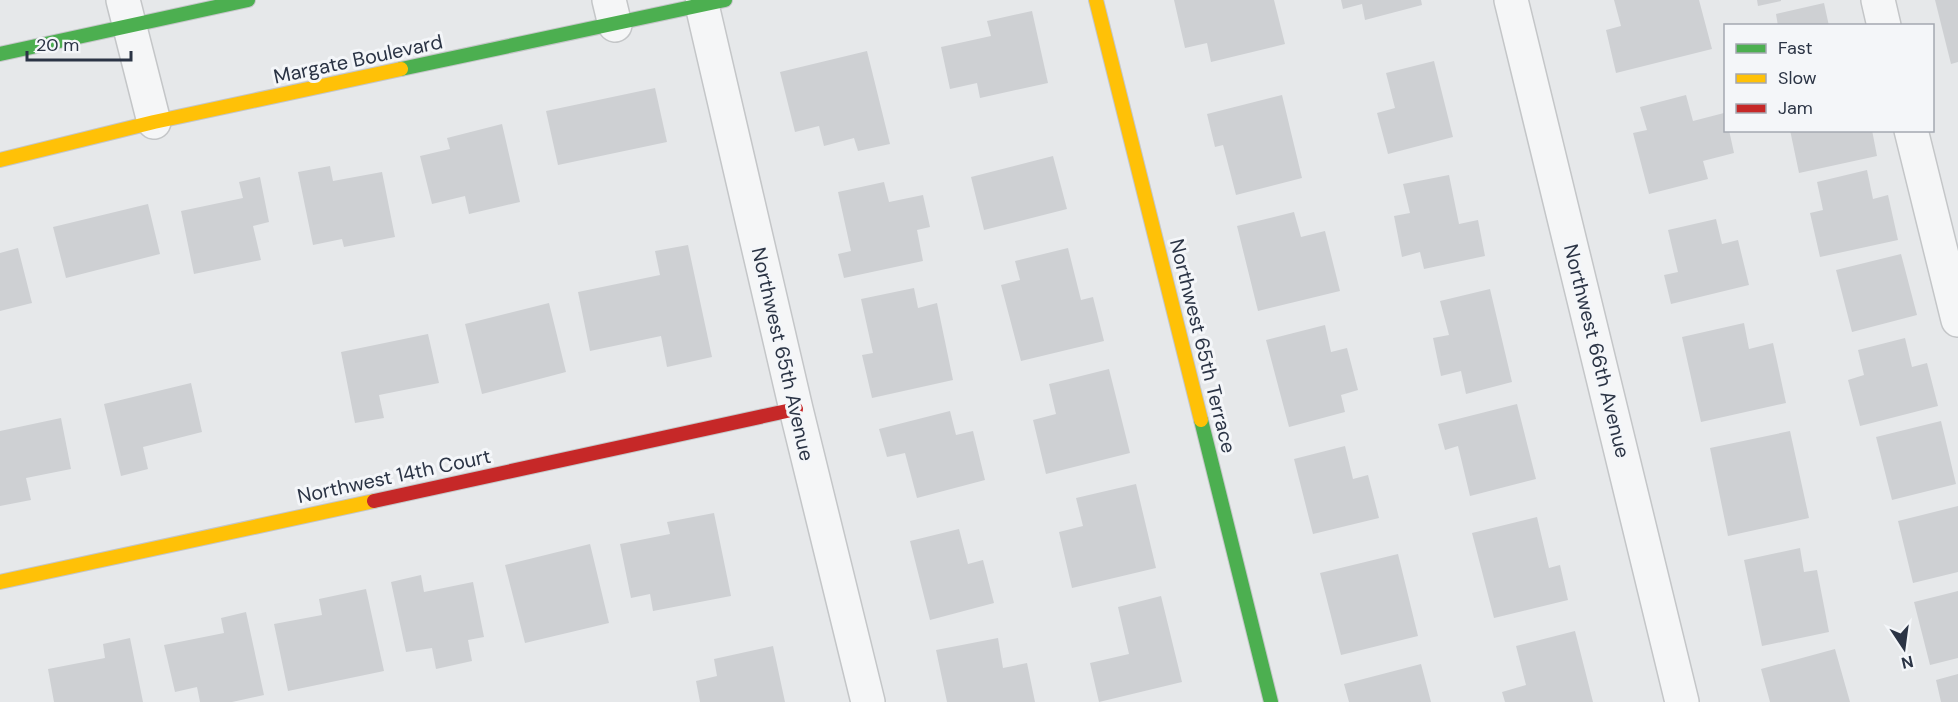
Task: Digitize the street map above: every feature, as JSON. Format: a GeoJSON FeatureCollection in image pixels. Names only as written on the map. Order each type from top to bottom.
{"type":"FeatureCollection","features":[{"type":"Feature","properties":{"kind":"street"},"geometry":{"type":"LineString","coordinates":[[0,54],[126,13],[248,0]]}},
{"type":"Feature","properties":{"kind":"street","name":"Northwest 65th Terrace"},"geometry":{"type":"LineString","coordinates":[[1096,0],[1271,702]]}},
{"type":"Feature","properties":{"kind":"street","name":"Northwest 66th Avenue"},"geometry":{"type":"LineString","coordinates":[[1511,0],[1682,702]]}},
{"type":"Feature","properties":{"kind":"street"},"geometry":{"type":"LineString","coordinates":[[1878,0],[1884,24]]}},
{"type":"Feature","properties":{"kind":"street","name":"Margate Boulevard"},"geometry":{"type":"LineString","coordinates":[[0,160],[612,12],[714,2]]}},
{"type":"Feature","properties":{"kind":"street","name":"Northwest 65th Avenue"},"geometry":{"type":"LineString","coordinates":[[714,2],[796,409],[868,702]]}},
{"type":"Feature","properties":{"kind":"street"},"geometry":{"type":"LineString","coordinates":[[126,13],[154,122]]}},
{"type":"Feature","properties":{"kind":"street"},"geometry":{"type":"LineString","coordinates":[[1911,132],[1958,321]]}},
{"type":"Feature","properties":{"kind":"street","name":"Northwest 14th Court"},"geometry":{"type":"LineString","coordinates":[[0,582],[796,409]]}},
{"type":"Feature","properties":{"kind":"building"},"geometry":{"type":"Polygon","coordinates":[[[1174,0],[1274,0],[1285,44],[1211,62],[1207,43],[1185,48],[1174,0]]]}},
{"type":"Feature","properties":{"kind":"building"},"geometry":{"type":"Polygon","coordinates":[[[1341,0],[1421,0],[1422,5],[1365,20],[1362,4],[1343,9],[1341,0]]]}},
{"type":"Feature","properties":{"kind":"building"},"geometry":{"type":"Polygon","coordinates":[[[1614,0],[1699,0],[1712,49],[1616,73],[1606,30],[1621,26],[1614,0]]]}},
{"type":"Feature","properties":{"kind":"building"},"geometry":{"type":"Polygon","coordinates":[[[1757,0],[1781,0],[1781,1],[1758,6],[1757,0]]]}},
{"type":"Feature","properties":{"kind":"building"},"geometry":{"type":"Polygon","coordinates":[[[1935,0],[1958,0],[1958,62],[1951,64],[1935,0]]]}},
{"type":"Feature","properties":{"kind":"building"},"geometry":{"type":"Polygon","coordinates":[[[1824,3],[1829,24],[1778,24],[1776,14],[1824,3]]]}},
{"type":"Feature","properties":{"kind":"building"},"geometry":{"type":"Polygon","coordinates":[[[1032,11],[1048,83],[980,98],[977,83],[950,89],[941,47],[991,36],[987,21],[1032,11]]]}},
{"type":"Feature","properties":{"kind":"building"},"geometry":{"type":"Polygon","coordinates":[[[867,51],[890,144],[858,151],[854,138],[824,146],[819,126],[795,132],[780,72],[867,51]]]}},
{"type":"Feature","properties":{"kind":"building"},"geometry":{"type":"Polygon","coordinates":[[[1434,61],[1453,137],[1388,154],[1377,113],[1395,108],[1386,73],[1434,61]]]}},
{"type":"Feature","properties":{"kind":"building"},"geometry":{"type":"Polygon","coordinates":[[[655,88],[667,142],[558,165],[546,111],[655,88]]]}},
{"type":"Feature","properties":{"kind":"building"},"geometry":{"type":"Polygon","coordinates":[[[1282,95],[1302,178],[1236,195],[1223,145],[1215,147],[1207,114],[1282,95]]]}},
{"type":"Feature","properties":{"kind":"building"},"geometry":{"type":"Polygon","coordinates":[[[1686,95],[1693,121],[1724,113],[1724,132],[1729,132],[1734,153],[1703,161],[1708,179],[1649,194],[1633,133],[1647,130],[1640,107],[1686,95]]]}},
{"type":"Feature","properties":{"kind":"building"},"geometry":{"type":"Polygon","coordinates":[[[502,124],[520,202],[469,214],[465,196],[432,204],[420,156],[450,149],[447,138],[502,124]]]}},
{"type":"Feature","properties":{"kind":"building"},"geometry":{"type":"Polygon","coordinates":[[[1790,132],[1872,132],[1877,156],[1799,173],[1790,132]]]}},
{"type":"Feature","properties":{"kind":"building"},"geometry":{"type":"Polygon","coordinates":[[[1053,156],[1067,209],[984,230],[971,177],[1053,156]]]}},
{"type":"Feature","properties":{"kind":"building"},"geometry":{"type":"Polygon","coordinates":[[[330,166],[333,181],[382,172],[395,237],[344,247],[342,239],[313,245],[298,172],[330,166]]]}},
{"type":"Feature","properties":{"kind":"building"},"geometry":{"type":"Polygon","coordinates":[[[1867,170],[1873,199],[1888,195],[1898,240],[1820,257],[1810,213],[1823,210],[1817,182],[1867,170]]]}},
{"type":"Feature","properties":{"kind":"building"},"geometry":{"type":"Polygon","coordinates":[[[1449,175],[1459,224],[1478,220],[1485,256],[1424,269],[1420,252],[1402,257],[1394,216],[1410,213],[1403,184],[1449,175]]]}},
{"type":"Feature","properties":{"kind":"building"},"geometry":{"type":"Polygon","coordinates":[[[260,177],[269,222],[253,226],[261,260],[194,274],[181,211],[243,198],[239,182],[260,177]]]}},
{"type":"Feature","properties":{"kind":"building"},"geometry":{"type":"Polygon","coordinates":[[[884,182],[889,202],[923,195],[930,227],[917,230],[923,261],[844,278],[838,254],[851,251],[838,192],[884,182]]]}},
{"type":"Feature","properties":{"kind":"building"},"geometry":{"type":"Polygon","coordinates":[[[148,204],[160,254],[66,278],[53,227],[148,204]]]}},
{"type":"Feature","properties":{"kind":"building"},"geometry":{"type":"Polygon","coordinates":[[[1294,212],[1301,237],[1325,231],[1340,291],[1258,311],[1237,226],[1294,212]]]}},
{"type":"Feature","properties":{"kind":"building"},"geometry":{"type":"Polygon","coordinates":[[[1716,219],[1722,244],[1738,240],[1749,285],[1671,304],[1664,275],[1678,272],[1668,230],[1716,219]]]}},
{"type":"Feature","properties":{"kind":"building"},"geometry":{"type":"Polygon","coordinates":[[[688,245],[712,357],[667,367],[661,336],[590,351],[578,292],[660,275],[655,251],[688,245]]]}},
{"type":"Feature","properties":{"kind":"building"},"geometry":{"type":"Polygon","coordinates":[[[18,248],[32,303],[0,311],[0,253],[18,248]]]}},
{"type":"Feature","properties":{"kind":"building"},"geometry":{"type":"Polygon","coordinates":[[[1068,248],[1081,300],[1093,297],[1104,341],[1021,361],[1001,285],[1020,280],[1015,261],[1068,248]]]}},
{"type":"Feature","properties":{"kind":"building"},"geometry":{"type":"Polygon","coordinates":[[[1901,254],[1917,315],[1852,332],[1836,270],[1901,254]]]}},
{"type":"Feature","properties":{"kind":"building"},"geometry":{"type":"Polygon","coordinates":[[[914,288],[918,308],[937,303],[953,380],[872,398],[862,355],[873,353],[861,299],[914,288]]]}},
{"type":"Feature","properties":{"kind":"building"},"geometry":{"type":"Polygon","coordinates":[[[1490,289],[1512,382],[1466,394],[1461,371],[1441,376],[1433,338],[1449,335],[1440,301],[1490,289]]]}},
{"type":"Feature","properties":{"kind":"building"},"geometry":{"type":"Polygon","coordinates":[[[549,303],[566,372],[482,394],[465,324],[549,303]]]}},
{"type":"Feature","properties":{"kind":"building"},"geometry":{"type":"Polygon","coordinates":[[[1744,323],[1749,349],[1773,343],[1786,403],[1701,422],[1682,337],[1744,323]]]}},
{"type":"Feature","properties":{"kind":"building"},"geometry":{"type":"Polygon","coordinates":[[[1325,325],[1331,352],[1347,348],[1358,390],[1341,395],[1345,412],[1289,427],[1266,340],[1325,325]]]}},
{"type":"Feature","properties":{"kind":"building"},"geometry":{"type":"Polygon","coordinates":[[[428,334],[439,383],[379,395],[384,418],[355,423],[341,352],[428,334]]]}},
{"type":"Feature","properties":{"kind":"building"},"geometry":{"type":"Polygon","coordinates":[[[1905,338],[1912,367],[1927,363],[1938,406],[1860,426],[1848,380],[1864,375],[1858,350],[1905,338]]]}},
{"type":"Feature","properties":{"kind":"building"},"geometry":{"type":"Polygon","coordinates":[[[1109,369],[1130,453],[1046,474],[1033,420],[1056,414],[1049,384],[1109,369]]]}},
{"type":"Feature","properties":{"kind":"building"},"geometry":{"type":"Polygon","coordinates":[[[191,383],[202,432],[143,447],[148,469],[121,476],[104,404],[191,383]]]}},
{"type":"Feature","properties":{"kind":"building"},"geometry":{"type":"Polygon","coordinates":[[[1517,404],[1536,479],[1470,496],[1458,446],[1445,450],[1438,424],[1517,404]]]}},
{"type":"Feature","properties":{"kind":"building"},"geometry":{"type":"Polygon","coordinates":[[[950,411],[956,435],[973,431],[985,480],[917,498],[905,453],[887,457],[879,429],[950,411]]]}},
{"type":"Feature","properties":{"kind":"building"},"geometry":{"type":"Polygon","coordinates":[[[61,418],[71,469],[26,478],[31,500],[0,506],[0,431],[61,418]]]}},
{"type":"Feature","properties":{"kind":"building"},"geometry":{"type":"Polygon","coordinates":[[[1941,421],[1956,484],[1892,500],[1876,437],[1941,421]]]}},
{"type":"Feature","properties":{"kind":"building"},"geometry":{"type":"Polygon","coordinates":[[[1790,431],[1809,518],[1728,536],[1710,448],[1790,431]]]}},
{"type":"Feature","properties":{"kind":"building"},"geometry":{"type":"Polygon","coordinates":[[[1345,446],[1353,479],[1368,475],[1379,518],[1313,534],[1294,459],[1345,446]]]}},
{"type":"Feature","properties":{"kind":"building"},"geometry":{"type":"Polygon","coordinates":[[[1136,484],[1156,568],[1072,588],[1059,532],[1083,526],[1076,498],[1136,484]]]}},
{"type":"Feature","properties":{"kind":"building"},"geometry":{"type":"Polygon","coordinates":[[[1958,506],[1958,572],[1913,583],[1898,521],[1958,506]]]}},
{"type":"Feature","properties":{"kind":"building"},"geometry":{"type":"Polygon","coordinates":[[[714,513],[731,596],[653,611],[650,594],[631,598],[620,544],[670,534],[667,522],[714,513]]]}},
{"type":"Feature","properties":{"kind":"building"},"geometry":{"type":"Polygon","coordinates":[[[1537,517],[1549,568],[1560,565],[1568,600],[1494,618],[1472,533],[1537,517]]]}},
{"type":"Feature","properties":{"kind":"building"},"geometry":{"type":"Polygon","coordinates":[[[959,529],[968,564],[983,560],[994,603],[930,620],[910,541],[959,529]]]}},
{"type":"Feature","properties":{"kind":"building"},"geometry":{"type":"Polygon","coordinates":[[[590,544],[609,623],[525,643],[505,565],[590,544]]]}},
{"type":"Feature","properties":{"kind":"building"},"geometry":{"type":"Polygon","coordinates":[[[1800,548],[1804,572],[1817,570],[1829,632],[1762,646],[1744,560],[1800,548]]]}},
{"type":"Feature","properties":{"kind":"building"},"geometry":{"type":"Polygon","coordinates":[[[1398,554],[1418,636],[1341,655],[1320,573],[1398,554]]]}},
{"type":"Feature","properties":{"kind":"building"},"geometry":{"type":"Polygon","coordinates":[[[421,575],[424,592],[473,582],[484,637],[468,640],[472,661],[436,669],[432,648],[406,652],[391,582],[421,575]]]}},
{"type":"Feature","properties":{"kind":"building"},"geometry":{"type":"Polygon","coordinates":[[[366,589],[384,671],[288,691],[274,624],[322,615],[319,599],[366,589]]]}},
{"type":"Feature","properties":{"kind":"building"},"geometry":{"type":"Polygon","coordinates":[[[1958,591],[1958,658],[1930,665],[1914,602],[1958,591]]]}},
{"type":"Feature","properties":{"kind":"building"},"geometry":{"type":"Polygon","coordinates":[[[1161,596],[1182,682],[1099,702],[1090,663],[1129,654],[1118,607],[1161,596]]]}},
{"type":"Feature","properties":{"kind":"building"},"geometry":{"type":"Polygon","coordinates":[[[246,612],[264,695],[232,702],[200,702],[197,687],[175,692],[164,645],[224,633],[221,618],[246,612]]]}},
{"type":"Feature","properties":{"kind":"building"},"geometry":{"type":"Polygon","coordinates":[[[1575,631],[1593,702],[1505,702],[1502,692],[1526,685],[1516,646],[1575,631]]]}},
{"type":"Feature","properties":{"kind":"building"},"geometry":{"type":"Polygon","coordinates":[[[130,638],[143,702],[54,702],[48,669],[105,658],[103,644],[130,638]]]}},
{"type":"Feature","properties":{"kind":"building"},"geometry":{"type":"Polygon","coordinates":[[[998,638],[1003,668],[1027,663],[1035,702],[947,702],[936,650],[998,638]]]}},
{"type":"Feature","properties":{"kind":"building"},"geometry":{"type":"Polygon","coordinates":[[[773,646],[785,702],[700,702],[696,681],[717,676],[714,659],[773,646]]]}},
{"type":"Feature","properties":{"kind":"building"},"geometry":{"type":"Polygon","coordinates":[[[1835,649],[1850,702],[1770,702],[1761,669],[1835,649]]]}},
{"type":"Feature","properties":{"kind":"building"},"geometry":{"type":"Polygon","coordinates":[[[1421,664],[1431,702],[1349,702],[1344,684],[1421,664]]]}},
{"type":"Feature","properties":{"kind":"building"},"geometry":{"type":"Polygon","coordinates":[[[1958,674],[1958,702],[1941,702],[1936,680],[1958,674]]]}},
{"type":"Feature","properties":{"kind":"traffic: fast"},"geometry":{"type":"LineString","coordinates":[[0,54],[248,0]]}},
{"type":"Feature","properties":{"kind":"traffic: fast"},"geometry":{"type":"LineString","coordinates":[[401,69],[725,0]]}},
{"type":"Feature","properties":{"kind":"traffic: fast"},"geometry":{"type":"LineString","coordinates":[[1201,420],[1271,702]]}},
{"type":"Feature","properties":{"kind":"traffic: slow"},"geometry":{"type":"LineString","coordinates":[[1096,0],[1201,420]]}},
{"type":"Feature","properties":{"kind":"traffic: slow"},"geometry":{"type":"LineString","coordinates":[[0,160],[154,122],[401,69]]}},
{"type":"Feature","properties":{"kind":"traffic: slow"},"geometry":{"type":"LineString","coordinates":[[0,582],[374,501]]}},
{"type":"Feature","properties":{"kind":"traffic: jam"},"geometry":{"type":"LineString","coordinates":[[374,501],[796,409]]}}]}
